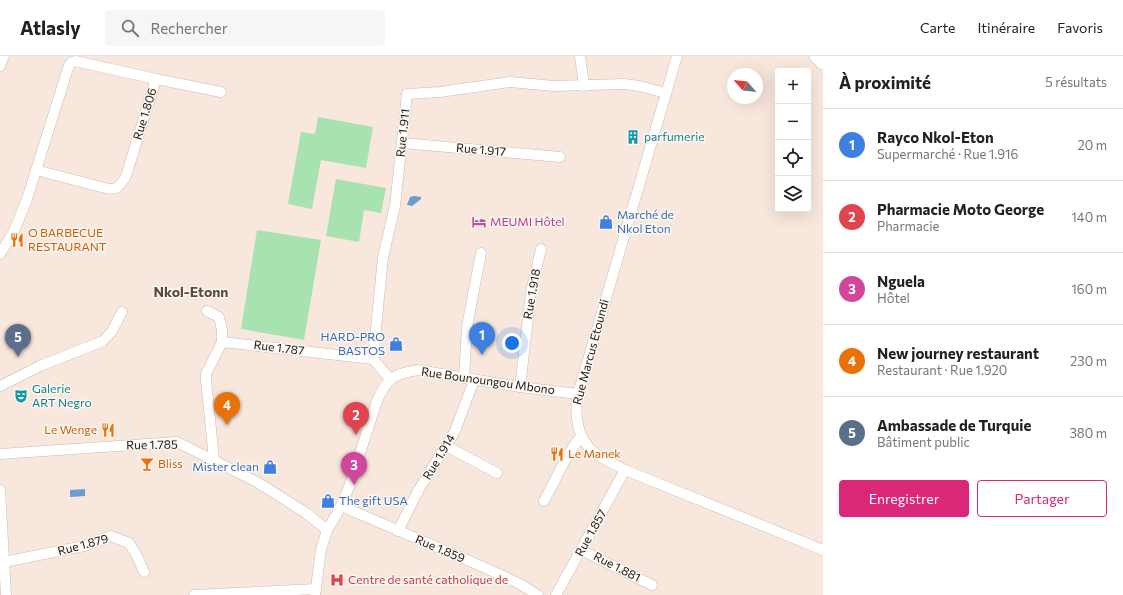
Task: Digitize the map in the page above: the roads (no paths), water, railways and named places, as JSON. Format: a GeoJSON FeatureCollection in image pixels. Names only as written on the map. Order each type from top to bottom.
{"type":"FeatureCollection","features":[{"type":"Feature","properties":{"kind":"highway"},"geometry":{"type":"LineString","coordinates":[[817,56],[823,62]]}},
{"type":"Feature","properties":{"kind":"street"},"geometry":{"type":"LineString","coordinates":[[0,66],[4,56]]}},
{"type":"Feature","properties":{"kind":"street"},"geometry":{"type":"LineString","coordinates":[[580,56],[584,86]]}},
{"type":"Feature","properties":{"kind":"street","name":"Rue Marcus Etoundi"},"geometry":{"type":"LineString","coordinates":[[677,56],[578,394],[576,418],[582,436],[587,445],[595,453],[625,470],[823,550]]}},
{"type":"Feature","properties":{"kind":"street","name":"Rue 1.806"},"geometry":{"type":"LineString","coordinates":[[0,254],[14,231],[27,199],[36,170],[69,65],[75,61],[156,80],[126,176],[119,186],[112,190],[36,170]]}},
{"type":"Feature","properties":{"kind":"street"},"geometry":{"type":"LineString","coordinates":[[156,80],[220,92]]}},
{"type":"Feature","properties":{"kind":"street","name":"Rue 1.911"},"geometry":{"type":"LineString","coordinates":[[374,359],[383,257],[395,206],[407,94],[440,92],[510,82],[554,86],[624,84],[666,93]]}},
{"type":"Feature","properties":{"kind":"street","name":"Rue 1.917"},"geometry":{"type":"LineString","coordinates":[[402,143],[560,157]]}},
{"type":"Feature","properties":{"kind":"street","name":"Rue 1.918"},"geometry":{"type":"LineString","coordinates":[[520,387],[531,292],[541,249]]}},
{"type":"Feature","properties":{"kind":"street","name":"Rue 1.914"},"geometry":{"type":"LineString","coordinates":[[398,531],[418,491],[455,431],[469,379],[467,327],[480,253]]}},
{"type":"Feature","properties":{"kind":"street"},"geometry":{"type":"LineString","coordinates":[[207,311],[219,317],[222,330],[222,342],[206,374],[214,460]]}},
{"type":"Feature","properties":{"kind":"street"},"geometry":{"type":"LineString","coordinates":[[0,386],[40,366],[103,341],[112,331],[122,312]]}},
{"type":"Feature","properties":{"kind":"street","name":"Rue 1.787"},"geometry":{"type":"LineString","coordinates":[[222,342],[374,359]]}},
{"type":"Feature","properties":{"kind":"street"},"geometry":{"type":"LineString","coordinates":[[194,595],[315,592],[321,550],[327,530],[341,506],[349,487],[377,400],[383,387],[390,379],[374,359]]}},
{"type":"Feature","properties":{"kind":"street","name":"Rue Bounoungou Mbono"},"geometry":{"type":"LineString","coordinates":[[390,379],[403,373],[418,370],[520,387],[578,394]]}},
{"type":"Feature","properties":{"kind":"street"},"geometry":{"type":"LineString","coordinates":[[544,501],[569,453],[582,436]]}},
{"type":"Feature","properties":{"kind":"street","name":"Rue 1.785"},"geometry":{"type":"LineString","coordinates":[[0,454],[177,442],[257,482],[306,513],[327,530]]}},
{"type":"Feature","properties":{"kind":"street"},"geometry":{"type":"LineString","coordinates":[[446,446],[497,473]]}},
{"type":"Feature","properties":{"kind":"street","name":"Rue 1.857"},"geometry":{"type":"LineString","coordinates":[[556,595],[625,470]]}},
{"type":"Feature","properties":{"kind":"street"},"geometry":{"type":"LineString","coordinates":[[0,490],[6,595]]}},
{"type":"Feature","properties":{"kind":"street","name":"Rue 1.859"},"geometry":{"type":"LineString","coordinates":[[341,506],[481,566],[518,583],[538,595]]}},
{"type":"Feature","properties":{"kind":"street","name":"Rue 1.879"},"geometry":{"type":"LineString","coordinates":[[4,562],[84,546],[111,536],[129,543],[144,572]]}},
{"type":"Feature","properties":{"kind":"street","name":"Rue 1.881"},"geometry":{"type":"LineString","coordinates":[[582,550],[652,585]]}},
{"type":"Feature","properties":{"kind":"water"},"geometry":{"type":"Polygon","coordinates":[[[410,197],[421,197],[421,199],[412,206],[407,205],[410,197]]]}},
{"type":"Feature","properties":{"kind":"water"},"geometry":{"type":"Polygon","coordinates":[[[85,489],[85,496],[70,497],[70,490],[85,489]]]}},
{"type":"Feature","properties":{"kind":"place","name":"parfumerie"},"geometry":{"type":"Point","coordinates":[633,137]}},
{"type":"Feature","properties":{"kind":"place","name":"MEUMI Hôtel"},"geometry":{"type":"Point","coordinates":[479,222]}},
{"type":"Feature","properties":{"kind":"place","name":"Marché de Nkol Eton"},"geometry":{"type":"Point","coordinates":[606,222]}},
{"type":"Feature","properties":{"kind":"place","name":"O BARBECUE RESTAURANT"},"geometry":{"type":"Point","coordinates":[17,240]}},
{"type":"Feature","properties":{"kind":"place","name":"HARD-PRO BASTOS"},"geometry":{"type":"Point","coordinates":[396,344]}},
{"type":"Feature","properties":{"kind":"place","name":"Rayco Nkol-Eton"},"geometry":{"type":"Point","coordinates":[482,355]}},
{"type":"Feature","properties":{"kind":"place","name":"Ambassade de Turquie"},"geometry":{"type":"Point","coordinates":[18,357]}},
{"type":"Feature","properties":{"kind":"place","name":"Galerie ART Negro"},"geometry":{"type":"Point","coordinates":[21,396]}},
{"type":"Feature","properties":{"kind":"place","name":"New journey restaurant"},"geometry":{"type":"Point","coordinates":[227,425]}},
{"type":"Feature","properties":{"kind":"place","name":"Le Wenge"},"geometry":{"type":"Point","coordinates":[108,430]}},
{"type":"Feature","properties":{"kind":"place","name":"Pharmacie Moto George"},"geometry":{"type":"Point","coordinates":[356,435]}},
{"type":"Feature","properties":{"kind":"place","name":"Le Manek"},"geometry":{"type":"Point","coordinates":[557,454]}},
{"type":"Feature","properties":{"kind":"place","name":"Bliss"},"geometry":{"type":"Point","coordinates":[147,464]}},
{"type":"Feature","properties":{"kind":"place","name":"Mister clean"},"geometry":{"type":"Point","coordinates":[270,467]}},
{"type":"Feature","properties":{"kind":"place","name":"Nguela"},"geometry":{"type":"Point","coordinates":[354,485]}},
{"type":"Feature","properties":{"kind":"place","name":"The gift USA"},"geometry":{"type":"Point","coordinates":[328,501]}},
{"type":"Feature","properties":{"kind":"place","name":"Centre de santé catholique de"},"geometry":{"type":"Point","coordinates":[337,580]}},
{"type":"Feature","properties":{"kind":"district","name":"Nkol-Etonn"},"geometry":{"type":"Point","coordinates":[191,292]}}]}
